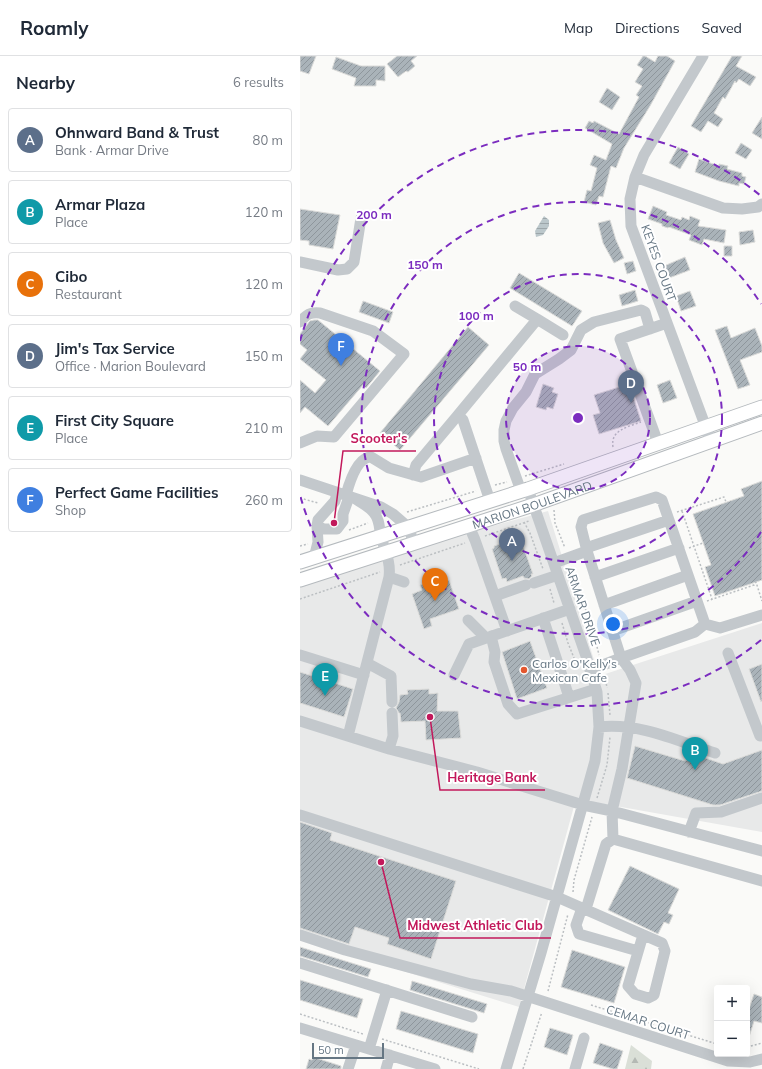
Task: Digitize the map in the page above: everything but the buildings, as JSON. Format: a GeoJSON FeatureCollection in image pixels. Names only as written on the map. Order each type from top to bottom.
{"type":"FeatureCollection","features":[{"type":"Feature","properties":{"kind":"main road","name":"MARION BOULEVARD"},"geometry":{"type":"LineString","coordinates":[[300,562],[490,501],[522,486],[658,443],[762,407]]}},
{"type":"Feature","properties":{"kind":"main road","name":"MARION BOULEVARD"},"geometry":{"type":"LineString","coordinates":[[300,580],[533,505],[762,423]]}},
{"type":"Feature","properties":{"kind":"street","name":"KEYES COURT"},"geometry":{"type":"LineString","coordinates":[[703,56],[644,155],[635,176],[630,199],[631,226],[711,441]]}},
{"type":"Feature","properties":{"kind":"street"},"geometry":{"type":"LineString","coordinates":[[635,176],[723,208],[742,209],[758,207],[762,204]]}},
{"type":"Feature","properties":{"kind":"street"},"geometry":{"type":"LineString","coordinates":[[300,262],[338,270],[347,269],[354,262],[361,218]]}},
{"type":"Feature","properties":{"kind":"street"},"geometry":{"type":"LineString","coordinates":[[515,306],[563,336]]}},
{"type":"Feature","properties":{"kind":"street","name":"ARMAR DRIVE"},"geometry":{"type":"LineString","coordinates":[[506,1069],[557,897],[595,761],[599,727],[596,689],[590,670],[533,505],[522,486],[506,450],[504,430],[506,421],[513,408],[526,392],[535,374],[560,359],[571,350],[582,330],[594,322],[641,310],[645,312],[650,329]]}},
{"type":"Feature","properties":{"kind":"street"},"geometry":{"type":"LineString","coordinates":[[300,322],[311,312],[320,313],[373,331],[404,354],[334,437],[317,436],[300,443]]}},
{"type":"Feature","properties":{"kind":"street"},"geometry":{"type":"LineString","coordinates":[[413,475],[416,465],[537,319]]}},
{"type":"Feature","properties":{"kind":"street"},"geometry":{"type":"LineString","coordinates":[[658,443],[620,339],[668,323]]}},
{"type":"Feature","properties":{"kind":"street"},"geometry":{"type":"LineString","coordinates":[[458,415],[463,420],[490,501]]}},
{"type":"Feature","properties":{"kind":"street"},"geometry":{"type":"LineString","coordinates":[[317,526],[324,529],[337,530],[343,521],[346,496],[353,472],[365,458],[371,457],[389,468],[421,477],[476,458]]}},
{"type":"Feature","properties":{"kind":"street"},"geometry":{"type":"LineString","coordinates":[[302,481],[381,507],[394,515],[408,527],[414,543]]}},
{"type":"Feature","properties":{"kind":"street"},"geometry":{"type":"LineString","coordinates":[[314,558],[318,542],[318,520],[335,501],[346,496]]}},
{"type":"Feature","properties":{"kind":"street"},"geometry":{"type":"LineString","coordinates":[[346,496],[374,512],[379,522],[381,536],[387,552],[390,572],[348,736]]}},
{"type":"Feature","properties":{"kind":"street"},"geometry":{"type":"LineString","coordinates":[[613,839],[612,811],[622,769],[636,683],[630,670],[621,658],[612,631],[586,549],[581,527],[583,520],[656,497],[662,500],[705,624]]}},
{"type":"Feature","properties":{"kind":"street"},"geometry":{"type":"LineString","coordinates":[[554,564],[586,549],[668,518]]}},
{"type":"Feature","properties":{"kind":"street"},"geometry":{"type":"LineString","coordinates":[[469,526],[507,631]]}},
{"type":"Feature","properties":{"kind":"street"},"geometry":{"type":"LineString","coordinates":[[595,577],[679,549]]}},
{"type":"Feature","properties":{"kind":"street"},"geometry":{"type":"LineString","coordinates":[[390,572],[404,582]]}},
{"type":"Feature","properties":{"kind":"street"},"geometry":{"type":"LineString","coordinates":[[494,596],[558,575]]}},
{"type":"Feature","properties":{"kind":"street"},"geometry":{"type":"LineString","coordinates":[[604,605],[688,575]]}},
{"type":"Feature","properties":{"kind":"street"},"geometry":{"type":"LineString","coordinates":[[612,631],[698,603]]}},
{"type":"Feature","properties":{"kind":"street"},"geometry":{"type":"LineString","coordinates":[[454,675],[469,644],[570,609]]}},
{"type":"Feature","properties":{"kind":"street"},"geometry":{"type":"LineString","coordinates":[[705,624],[720,628],[762,614]]}},
{"type":"Feature","properties":{"kind":"street"},"geometry":{"type":"LineString","coordinates":[[543,618],[569,697]]}},
{"type":"Feature","properties":{"kind":"street"},"geometry":{"type":"LineString","coordinates":[[468,620],[488,637],[495,652],[494,662],[508,704],[517,714],[596,689]]}},
{"type":"Feature","properties":{"kind":"street"},"geometry":{"type":"LineString","coordinates":[[590,670],[695,632],[705,624]]}},
{"type":"Feature","properties":{"kind":"street"},"geometry":{"type":"LineString","coordinates":[[728,653],[760,736]]}},
{"type":"Feature","properties":{"kind":"street"},"geometry":{"type":"LineString","coordinates":[[300,655],[364,675]]}},
{"type":"Feature","properties":{"kind":"street"},"geometry":{"type":"LineString","coordinates":[[367,663],[391,676],[393,736],[389,749]]}},
{"type":"Feature","properties":{"kind":"street"},"geometry":{"type":"LineString","coordinates":[[300,721],[389,749],[477,772],[583,805],[612,811],[762,851]]}},
{"type":"Feature","properties":{"kind":"street"},"geometry":{"type":"LineString","coordinates":[[599,727],[611,725],[648,731],[715,753]]}},
{"type":"Feature","properties":{"kind":"street"},"geometry":{"type":"LineString","coordinates":[[689,832],[696,813],[721,812],[762,798]]}},
{"type":"Feature","properties":{"kind":"street"},"geometry":{"type":"LineString","coordinates":[[300,815],[557,897],[662,943],[665,951],[654,995],[648,998],[635,994],[628,986],[643,935]]}},
{"type":"Feature","properties":{"kind":"street"},"geometry":{"type":"LineString","coordinates":[[613,839],[762,881]]}},
{"type":"Feature","properties":{"kind":"street"},"geometry":{"type":"LineString","coordinates":[[613,839],[606,844],[584,908],[576,925],[578,934],[638,951]]}},
{"type":"Feature","properties":{"kind":"street","name":"CEMAR COURT"},"geometry":{"type":"LineString","coordinates":[[300,936],[345,950],[471,984],[511,990],[528,997],[728,1061],[750,1062],[762,1059]]}},
{"type":"Feature","properties":{"kind":"street"},"geometry":{"type":"LineString","coordinates":[[300,963],[472,1017]]}},
{"type":"Feature","properties":{"kind":"street"},"geometry":{"type":"LineString","coordinates":[[369,1049],[387,990]]}},
{"type":"Feature","properties":{"kind":"street"},"geometry":{"type":"LineString","coordinates":[[300,1028],[436,1069]]}},
{"type":"Feature","properties":{"kind":"street"},"geometry":{"type":"LineString","coordinates":[[575,1069],[584,1038]]}},
{"type":"Feature","properties":{"kind":"street"},"geometry":{"type":"LineString","coordinates":[[348,1069],[356,1045]]}},
{"type":"Feature","properties":{"kind":"street"},"geometry":{"type":"LineString","coordinates":[[386,1069],[390,1055]]}},
{"type":"Feature","properties":{"kind":"path"},"geometry":{"type":"LineString","coordinates":[[613,447],[613,436],[617,432],[649,419]]}},
{"type":"Feature","properties":{"kind":"path"},"geometry":{"type":"LineString","coordinates":[[394,515],[486,488],[522,486]]}},
{"type":"Feature","properties":{"kind":"path"},"geometry":{"type":"LineString","coordinates":[[668,518],[682,511],[724,496],[726,502]]}},
{"type":"Feature","properties":{"kind":"path"},"geometry":{"type":"LineString","coordinates":[[682,511],[712,599]]}},
{"type":"Feature","properties":{"kind":"path"},"geometry":{"type":"LineString","coordinates":[[300,599],[390,572],[530,520]]}},
{"type":"Feature","properties":{"kind":"path"},"geometry":{"type":"LineString","coordinates":[[679,549],[703,543]]}},
{"type":"Feature","properties":{"kind":"path"},"geometry":{"type":"LineString","coordinates":[[698,603],[754,585],[756,582],[762,601]]}},
{"type":"Feature","properties":{"kind":"path"},"geometry":{"type":"LineString","coordinates":[[524,1069],[545,1002]]}},
{"type":"Feature","properties":{"kind":"path"},"geometry":{"type":"LineString","coordinates":[[300,1014],[479,1069]]}},
{"type":"Feature","properties":{"kind":"path"},"geometry":{"type":"LineString","coordinates":[[750,1046],[762,1043]]}},
{"type":"Feature","properties":{"kind":"shaded area"},"geometry":{"type":"Polygon","coordinates":[[[544,216],[549,220],[549,226],[543,235],[536,237],[535,231],[544,216]]]}},
{"type":"Feature","properties":{"kind":"shaded area"},"geometry":{"type":"Polygon","coordinates":[[[548,511],[599,676],[762,623],[762,832],[576,799],[519,1007],[300,939],[300,587],[451,537],[548,511]]]}},
{"type":"Feature","properties":{"kind":"green space"},"geometry":{"type":"Polygon","coordinates":[[[631,1045],[652,1061],[651,1069],[625,1069],[631,1045]]]}},
{"type":"Feature","properties":{"kind":"place","name":"Perfect Game Facilities"},"geometry":{"type":"Point","coordinates":[341,366]}},
{"type":"Feature","properties":{"kind":"place","name":"Jim's Tax Service"},"geometry":{"type":"Point","coordinates":[631,403]}},
{"type":"Feature","properties":{"kind":"place","name":"Scooter's"},"geometry":{"type":"Point","coordinates":[334,523]}},
{"type":"Feature","properties":{"kind":"place","name":"Ohnward Band & Trust"},"geometry":{"type":"Point","coordinates":[512,561]}},
{"type":"Feature","properties":{"kind":"place","name":"Cibo"},"geometry":{"type":"Point","coordinates":[435,601]}},
{"type":"Feature","properties":{"kind":"place","name":"Carlos O'Kelly's Mexican Cafe"},"geometry":{"type":"Point","coordinates":[524,670]}},
{"type":"Feature","properties":{"kind":"place","name":"First City Square"},"geometry":{"type":"Point","coordinates":[325,696]}},
{"type":"Feature","properties":{"kind":"place","name":"Heritage Bank"},"geometry":{"type":"Point","coordinates":[430,717]}},
{"type":"Feature","properties":{"kind":"place","name":"Armar Plaza"},"geometry":{"type":"Point","coordinates":[695,770]}},
{"type":"Feature","properties":{"kind":"place","name":"Midwest Athletic Club"},"geometry":{"type":"Point","coordinates":[381,862]}}]}
